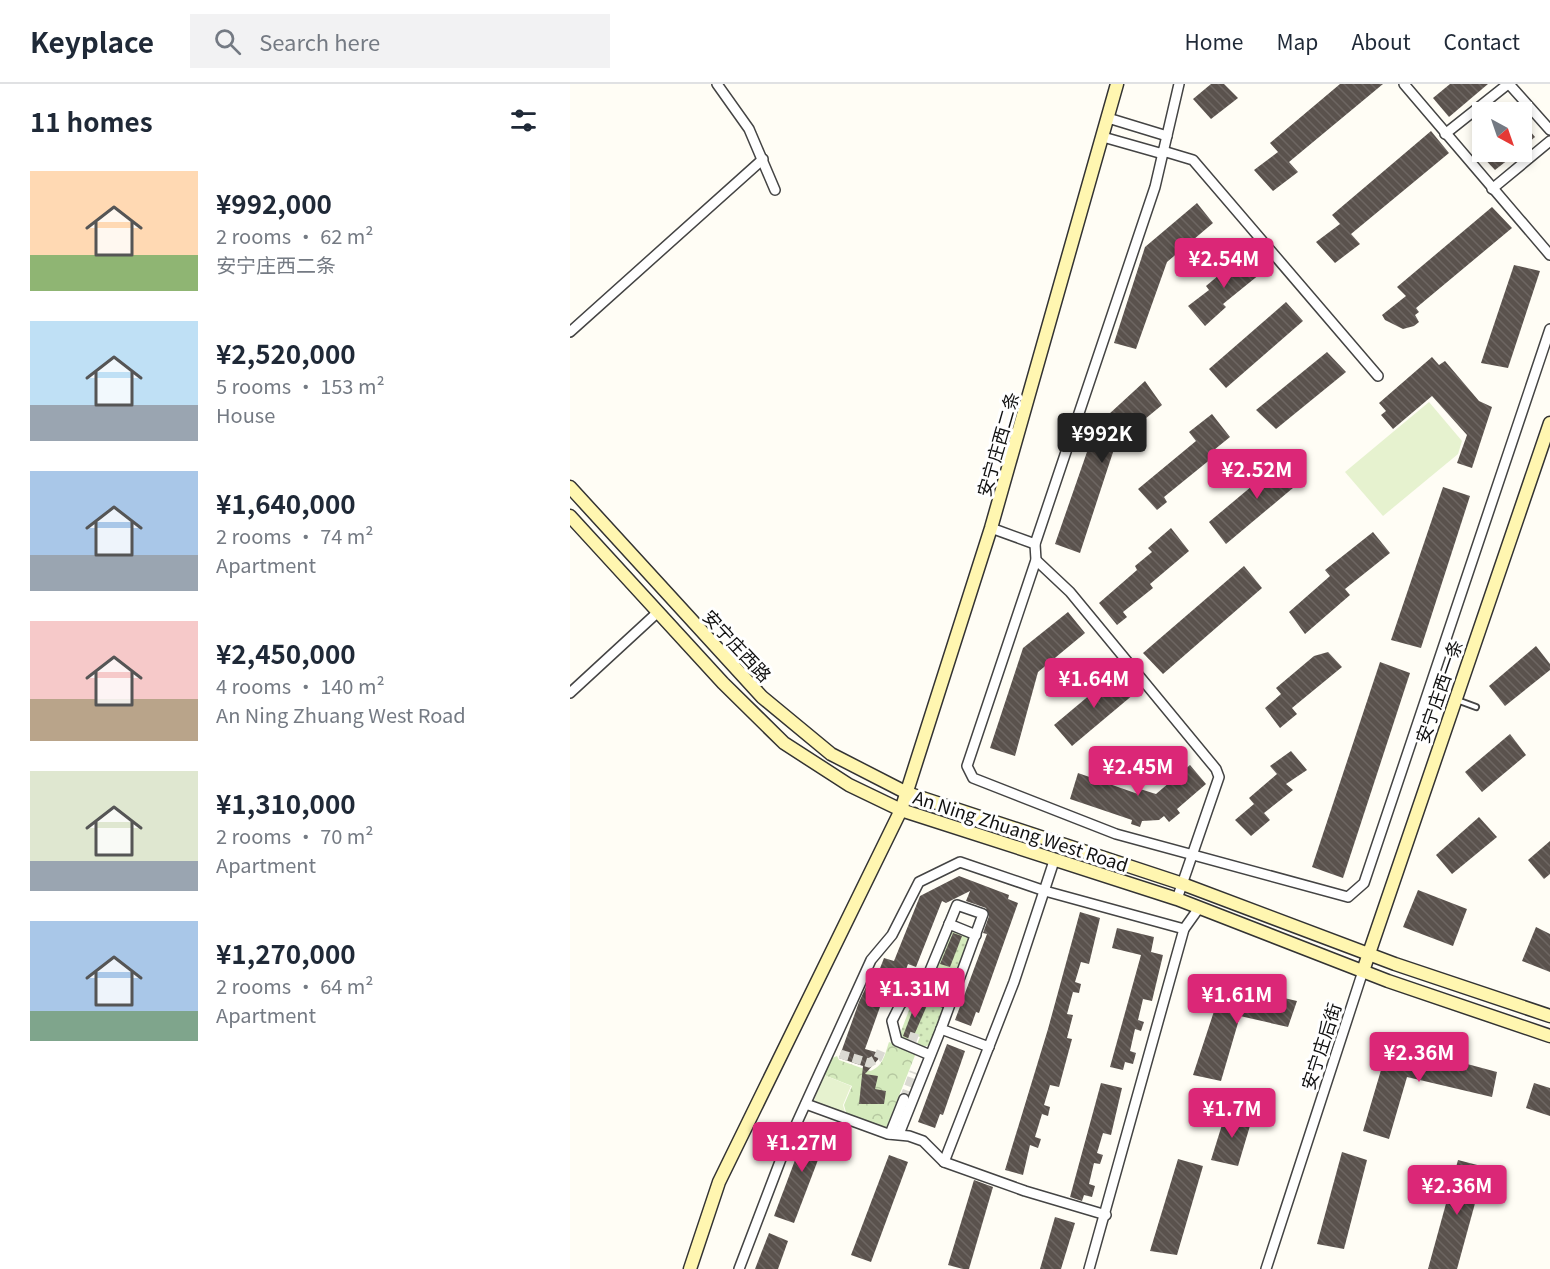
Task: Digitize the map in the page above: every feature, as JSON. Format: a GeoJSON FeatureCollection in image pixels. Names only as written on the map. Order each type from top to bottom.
{"type":"FeatureCollection","features":[{"type":"Feature","properties":{"kind":"main road","name":"安宁庄西二条"},"geometry":{"type":"LineString","coordinates":[[690,1269],[719,1182],[907,793],[991,528],[1117,84]]}},
{"type":"Feature","properties":{"kind":"main road","name":"安宁庄西一条"},"geometry":{"type":"LineString","coordinates":[[1363,971],[1550,423]]}},
{"type":"Feature","properties":{"kind":"main road","name":"安宁庄西路"},"geometry":{"type":"LineString","coordinates":[[570,487],[762,698],[831,754],[907,793],[1180,883],[1368,954],[1550,1016]]}},
{"type":"Feature","properties":{"kind":"main road","name":"An Ning Zhuang West Road"},"geometry":{"type":"LineString","coordinates":[[570,516],[723,683],[784,743],[823,771],[900,810],[1177,899],[1363,971],[1550,1036]]}},
{"type":"Feature","properties":{"kind":"street"},"geometry":{"type":"LineString","coordinates":[[717,84],[748,129],[775,190]]}},
{"type":"Feature","properties":{"kind":"street"},"geometry":{"type":"LineString","coordinates":[[1179,84],[1151,198],[1035,544],[1036,560],[967,766],[974,778],[1116,834],[1348,897],[1364,883],[1550,329]]}},
{"type":"Feature","properties":{"kind":"street"},"geometry":{"type":"LineString","coordinates":[[1404,84],[1550,255]]}},
{"type":"Feature","properties":{"kind":"street"},"geometry":{"type":"LineString","coordinates":[[1445,134],[1508,84],[1550,130]]}},
{"type":"Feature","properties":{"kind":"street"},"geometry":{"type":"LineString","coordinates":[[1108,118],[1167,136]]}},
{"type":"Feature","properties":{"kind":"street"},"geometry":{"type":"LineString","coordinates":[[1103,137],[1194,160],[1378,376]]}},
{"type":"Feature","properties":{"kind":"street"},"geometry":{"type":"LineString","coordinates":[[1492,189],[1550,141]]}},
{"type":"Feature","properties":{"kind":"street"},"geometry":{"type":"LineString","coordinates":[[570,333],[763,159]]}},
{"type":"Feature","properties":{"kind":"street"},"geometry":{"type":"LineString","coordinates":[[991,528],[1035,544]]}},
{"type":"Feature","properties":{"kind":"street"},"geometry":{"type":"LineString","coordinates":[[1036,560],[1070,592],[1216,769],[1220,777],[1193,856],[1180,883],[1177,899]]}},
{"type":"Feature","properties":{"kind":"street"},"geometry":{"type":"LineString","coordinates":[[570,693],[658,612]]}},
{"type":"Feature","properties":{"kind":"street"},"geometry":{"type":"LineString","coordinates":[[944,1162],[989,1047],[1054,861]]}},
{"type":"Feature","properties":{"kind":"street"},"geometry":{"type":"LineString","coordinates":[[739,1269],[784,1151],[871,960],[892,935],[919,882],[960,862],[1045,891],[1184,929]]}},
{"type":"Feature","properties":{"kind":"street"},"geometry":{"type":"LineString","coordinates":[[895,1134],[930,1056],[983,914],[957,905],[929,973],[900,1005],[892,1021],[897,1041],[916,1044],[930,1056]]}},
{"type":"Feature","properties":{"kind":"street"},"geometry":{"type":"LineString","coordinates":[[1089,1269],[1106,1215],[1184,929],[1199,908]]}},
{"type":"Feature","properties":{"kind":"street"},"geometry":{"type":"LineString","coordinates":[[949,924],[976,935]]}},
{"type":"Feature","properties":{"kind":"street","name":"安宁庄后街"},"geometry":{"type":"LineString","coordinates":[[1267,1269],[1363,971]]}},
{"type":"Feature","properties":{"kind":"street"},"geometry":{"type":"LineString","coordinates":[[914,991],[950,1004]]}},
{"type":"Feature","properties":{"kind":"street"},"geometry":{"type":"LineString","coordinates":[[940,1029],[989,1047]]}},
{"type":"Feature","properties":{"kind":"street"},"geometry":{"type":"LineString","coordinates":[[830,1050],[840,1054]]}},
{"type":"Feature","properties":{"kind":"street"},"geometry":{"type":"LineString","coordinates":[[895,1134],[904,1098]]}},
{"type":"Feature","properties":{"kind":"street"},"geometry":{"type":"LineString","coordinates":[[806,1104],[923,1141],[944,1162],[1106,1215]]}},
{"type":"Feature","properties":{"kind":"lane"},"geometry":{"type":"LineString","coordinates":[[1454,699],[1476,706]]}},
{"type":"Feature","properties":{"kind":"green space"},"geometry":{"type":"Polygon","coordinates":[[[1429,402],[1462,441],[1458,454],[1383,516],[1345,472],[1429,402]]]}},
{"type":"Feature","properties":{"kind":"green space"},"geometry":{"type":"Polygon","coordinates":[[[950,926],[971,936],[948,999],[944,997],[952,975],[938,971],[930,992],[923,989],[950,926]]]}},
{"type":"Feature","properties":{"kind":"green space"},"geometry":{"type":"Polygon","coordinates":[[[916,992],[945,1007],[932,1044],[921,1048],[917,1044],[920,1037],[916,1036],[914,1044],[898,1039],[916,992]]]}},
{"type":"Feature","properties":{"kind":"green space"},"geometry":{"type":"Polygon","coordinates":[[[889,1042],[916,1053],[885,1131],[847,1116],[844,1105],[852,1086],[824,1075],[830,1059],[837,1056],[839,1060],[870,1071],[874,1069],[883,1060],[889,1042]]]}},
{"type":"Feature","properties":{"kind":"green space"},"geometry":{"type":"Polygon","coordinates":[[[824,1075],[851,1086],[843,1105],[846,1116],[813,1103],[824,1075]]]}},
{"type":"Feature","properties":{"kind":"building"},"geometry":{"type":"Polygon","coordinates":[[[1211,84],[1224,84],[1238,98],[1211,119],[1193,99],[1211,84]]]}},
{"type":"Feature","properties":{"kind":"building"},"geometry":{"type":"Polygon","coordinates":[[[1340,84],[1383,84],[1289,162],[1298,172],[1273,191],[1254,170],[1278,152],[1270,143],[1340,84]]]}},
{"type":"Feature","properties":{"kind":"building"},"geometry":{"type":"Polygon","coordinates":[[[1450,84],[1488,84],[1449,117],[1433,98],[1450,84]]]}},
{"type":"Feature","properties":{"kind":"building"},"geometry":{"type":"Polygon","coordinates":[[[1431,131],[1449,153],[1351,234],[1360,244],[1335,263],[1316,242],[1340,224],[1332,215],[1431,131]]]}},
{"type":"Feature","properties":{"kind":"building"},"geometry":{"type":"Polygon","coordinates":[[[1487,162],[1505,162],[1495,170],[1487,162]]]}},
{"type":"Feature","properties":{"kind":"building"},"geometry":{"type":"Polygon","coordinates":[[[1197,203],[1213,223],[1167,262],[1136,349],[1114,343],[1145,247],[1197,203]]]}},
{"type":"Feature","properties":{"kind":"building"},"geometry":{"type":"Polygon","coordinates":[[[1492,207],[1512,228],[1416,308],[1419,312],[1415,315],[1419,322],[1414,326],[1403,329],[1385,320],[1382,315],[1406,296],[1397,287],[1492,207]]]}},
{"type":"Feature","properties":{"kind":"building"},"geometry":{"type":"Polygon","coordinates":[[[1244,254],[1260,274],[1223,304],[1226,307],[1205,326],[1188,306],[1209,290],[1206,286],[1244,254]]]}},
{"type":"Feature","properties":{"kind":"building"},"geometry":{"type":"Polygon","coordinates":[[[1514,265],[1540,271],[1508,368],[1481,363],[1514,265]]]}},
{"type":"Feature","properties":{"kind":"building"},"geometry":{"type":"Polygon","coordinates":[[[1286,302],[1303,321],[1226,388],[1209,369],[1286,302]]]}},
{"type":"Feature","properties":{"kind":"building"},"geometry":{"type":"Polygon","coordinates":[[[1327,352],[1346,372],[1276,429],[1256,410],[1327,352]]]}},
{"type":"Feature","properties":{"kind":"building"},"geometry":{"type":"Polygon","coordinates":[[[1432,357],[1439,365],[1445,361],[1479,401],[1492,407],[1472,468],[1457,463],[1467,435],[1432,396],[1393,429],[1381,415],[1386,411],[1379,403],[1432,357]]]}},
{"type":"Feature","properties":{"kind":"building"},"geometry":{"type":"Polygon","coordinates":[[[1145,381],[1162,405],[1116,443],[1080,553],[1055,544],[1096,426],[1145,381]]]}},
{"type":"Feature","properties":{"kind":"building"},"geometry":{"type":"Polygon","coordinates":[[[1212,414],[1230,437],[1209,454],[1212,458],[1164,497],[1167,502],[1157,510],[1138,489],[1196,441],[1189,432],[1212,414]]]}},
{"type":"Feature","properties":{"kind":"building"},"geometry":{"type":"Polygon","coordinates":[[[1288,456],[1306,477],[1226,544],[1209,522],[1288,456]]]}},
{"type":"Feature","properties":{"kind":"building"},"geometry":{"type":"Polygon","coordinates":[[[1443,487],[1470,496],[1421,648],[1391,640],[1443,487]]]}},
{"type":"Feature","properties":{"kind":"building"},"geometry":{"type":"Polygon","coordinates":[[[1171,528],[1189,551],[1150,584],[1153,588],[1123,612],[1127,617],[1117,625],[1099,603],[1137,570],[1135,566],[1152,552],[1148,548],[1171,528]]]}},
{"type":"Feature","properties":{"kind":"building"},"geometry":{"type":"Polygon","coordinates":[[[1373,532],[1390,553],[1345,589],[1350,595],[1305,634],[1289,612],[1330,576],[1325,570],[1373,532]]]}},
{"type":"Feature","properties":{"kind":"building"},"geometry":{"type":"Polygon","coordinates":[[[1244,566],[1262,588],[1163,674],[1143,653],[1244,566]]]}},
{"type":"Feature","properties":{"kind":"building"},"geometry":{"type":"Polygon","coordinates":[[[1068,612],[1085,633],[1038,672],[1015,756],[990,748],[1023,648],[1068,612]]]}},
{"type":"Feature","properties":{"kind":"building"},"geometry":{"type":"Polygon","coordinates":[[[1536,646],[1550,664],[1550,670],[1505,706],[1489,686],[1536,646]]]}},
{"type":"Feature","properties":{"kind":"building"},"geometry":{"type":"Polygon","coordinates":[[[1328,652],[1342,667],[1292,708],[1297,714],[1280,728],[1265,708],[1281,694],[1276,688],[1314,656],[1328,652]]]}},
{"type":"Feature","properties":{"kind":"building"},"geometry":{"type":"Polygon","coordinates":[[[1380,662],[1410,673],[1343,878],[1312,867],[1380,662]]]}},
{"type":"Feature","properties":{"kind":"building"},"geometry":{"type":"Polygon","coordinates":[[[1116,673],[1134,694],[1072,746],[1054,725],[1116,673]]]}},
{"type":"Feature","properties":{"kind":"building"},"geometry":{"type":"Polygon","coordinates":[[[1510,734],[1526,755],[1482,792],[1465,772],[1510,734]]]}},
{"type":"Feature","properties":{"kind":"building"},"geometry":{"type":"Polygon","coordinates":[[[1291,751],[1307,770],[1286,784],[1293,790],[1264,813],[1270,820],[1251,836],[1235,820],[1254,804],[1249,798],[1277,774],[1270,766],[1291,751]]]}},
{"type":"Feature","properties":{"kind":"building"},"geometry":{"type":"Polygon","coordinates":[[[1190,765],[1206,784],[1177,809],[1180,813],[1169,822],[1164,816],[1159,820],[1142,821],[1140,827],[1131,824],[1132,820],[1070,799],[1078,773],[1138,794],[1140,789],[1156,794],[1190,765]]]}},
{"type":"Feature","properties":{"kind":"building"},"geometry":{"type":"Polygon","coordinates":[[[1479,817],[1497,837],[1452,874],[1436,855],[1479,817]]]}},
{"type":"Feature","properties":{"kind":"building"},"geometry":{"type":"Polygon","coordinates":[[[1550,841],[1550,874],[1544,879],[1528,860],[1550,841]]]}},
{"type":"Feature","properties":{"kind":"building"},"geometry":{"type":"Polygon","coordinates":[[[959,876],[1009,895],[1008,899],[1018,903],[979,1013],[976,1012],[971,1026],[955,1020],[987,934],[983,933],[989,916],[986,908],[966,901],[970,891],[946,903],[942,901],[916,967],[908,964],[896,997],[885,993],[865,1049],[883,1054],[865,1074],[878,1076],[875,1089],[886,1091],[884,1104],[859,1104],[863,1066],[839,1058],[859,1002],[866,987],[872,989],[884,958],[894,961],[920,896],[959,876]]]}},
{"type":"Feature","properties":{"kind":"building"},"geometry":{"type":"Polygon","coordinates":[[[1418,890],[1467,909],[1453,946],[1403,927],[1418,890]]]}},
{"type":"Feature","properties":{"kind":"building"},"geometry":{"type":"Polygon","coordinates":[[[1080,912],[1100,918],[1089,964],[1081,962],[1075,982],[1081,984],[1079,993],[1073,992],[1067,1014],[1073,1015],[1067,1038],[1072,1039],[1059,1087],[1050,1085],[1044,1105],[1050,1107],[1048,1116],[1042,1114],[1035,1137],[1041,1139],[1038,1148],[1030,1145],[1023,1175],[1005,1170],[1048,1029],[1080,912]]]}},
{"type":"Feature","properties":{"kind":"building"},"geometry":{"type":"Polygon","coordinates":[[[1536,927],[1550,934],[1550,972],[1522,961],[1536,927]]]}},
{"type":"Feature","properties":{"kind":"building"},"geometry":{"type":"Polygon","coordinates":[[[1117,928],[1154,937],[1151,952],[1163,955],[1152,1001],[1143,999],[1138,1020],[1144,1022],[1141,1031],[1135,1029],[1130,1051],[1136,1053],[1133,1064],[1125,1062],[1123,1070],[1110,1067],[1141,955],[1112,948],[1117,928]]]}},
{"type":"Feature","properties":{"kind":"building"},"geometry":{"type":"Polygon","coordinates":[[[953,933],[962,936],[950,967],[940,964],[953,933]]]}},
{"type":"Feature","properties":{"kind":"building"},"geometry":{"type":"Polygon","coordinates":[[[1223,984],[1297,1001],[1288,1027],[1240,1016],[1221,1081],[1193,1075],[1223,984]]]}},
{"type":"Feature","properties":{"kind":"building"},"geometry":{"type":"Polygon","coordinates":[[[917,999],[928,1003],[912,1040],[903,1036],[917,999]]]}},
{"type":"Feature","properties":{"kind":"building"},"geometry":{"type":"Polygon","coordinates":[[[1389,1043],[1497,1072],[1492,1097],[1407,1077],[1389,1139],[1363,1131],[1389,1043]]]}},
{"type":"Feature","properties":{"kind":"building"},"geometry":{"type":"Polygon","coordinates":[[[947,1044],[965,1051],[943,1115],[940,1114],[935,1128],[918,1122],[947,1044]]]}},
{"type":"Feature","properties":{"kind":"building"},"geometry":{"type":"Polygon","coordinates":[[[1101,1083],[1122,1088],[1111,1135],[1103,1133],[1097,1153],[1103,1155],[1100,1164],[1094,1163],[1089,1184],[1095,1186],[1092,1197],[1084,1195],[1082,1201],[1070,1197],[1101,1083]]]}},
{"type":"Feature","properties":{"kind":"building"},"geometry":{"type":"Polygon","coordinates":[[[1534,1083],[1550,1088],[1550,1116],[1526,1108],[1534,1083]]]}},
{"type":"Feature","properties":{"kind":"building"},"geometry":{"type":"Polygon","coordinates":[[[1226,1112],[1252,1119],[1238,1166],[1211,1160],[1226,1112]]]}},
{"type":"Feature","properties":{"kind":"building"},"geometry":{"type":"Polygon","coordinates":[[[809,1123],[829,1131],[794,1223],[774,1216],[809,1123]]]}},
{"type":"Feature","properties":{"kind":"building"},"geometry":{"type":"Polygon","coordinates":[[[1342,1152],[1367,1160],[1344,1249],[1317,1244],[1342,1152]]]}},
{"type":"Feature","properties":{"kind":"building"},"geometry":{"type":"Polygon","coordinates":[[[889,1155],[908,1162],[871,1262],[851,1255],[889,1155]]]}},
{"type":"Feature","properties":{"kind":"building"},"geometry":{"type":"Polygon","coordinates":[[[1178,1159],[1203,1166],[1177,1255],[1150,1251],[1178,1159]]]}},
{"type":"Feature","properties":{"kind":"building"},"geometry":{"type":"Polygon","coordinates":[[[1458,1160],[1485,1167],[1457,1269],[1428,1269],[1458,1160]]]}},
{"type":"Feature","properties":{"kind":"building"},"geometry":{"type":"Polygon","coordinates":[[[974,1180],[993,1187],[969,1269],[963,1269],[948,1265],[974,1180]]]}},
{"type":"Feature","properties":{"kind":"building"},"geometry":{"type":"Polygon","coordinates":[[[1055,1217],[1075,1223],[1061,1269],[1040,1269],[1055,1217]]]}},
{"type":"Feature","properties":{"kind":"building"},"geometry":{"type":"Polygon","coordinates":[[[769,1233],[788,1241],[778,1269],[755,1269],[769,1233]]]}},
{"type":"Feature","properties":{"kind":"tunnel"},"geometry":{"type":"LineString","coordinates":[[909,1036],[918,1039]]}},
{"type":"Feature","properties":{"kind":"tunnel"},"geometry":{"type":"LineString","coordinates":[[840,1054],[869,1063],[878,1058],[881,1051]]}},
{"type":"Feature","properties":{"kind":"tunnel"},"geometry":{"type":"LineString","coordinates":[[904,1099],[914,1072]]}}]}
